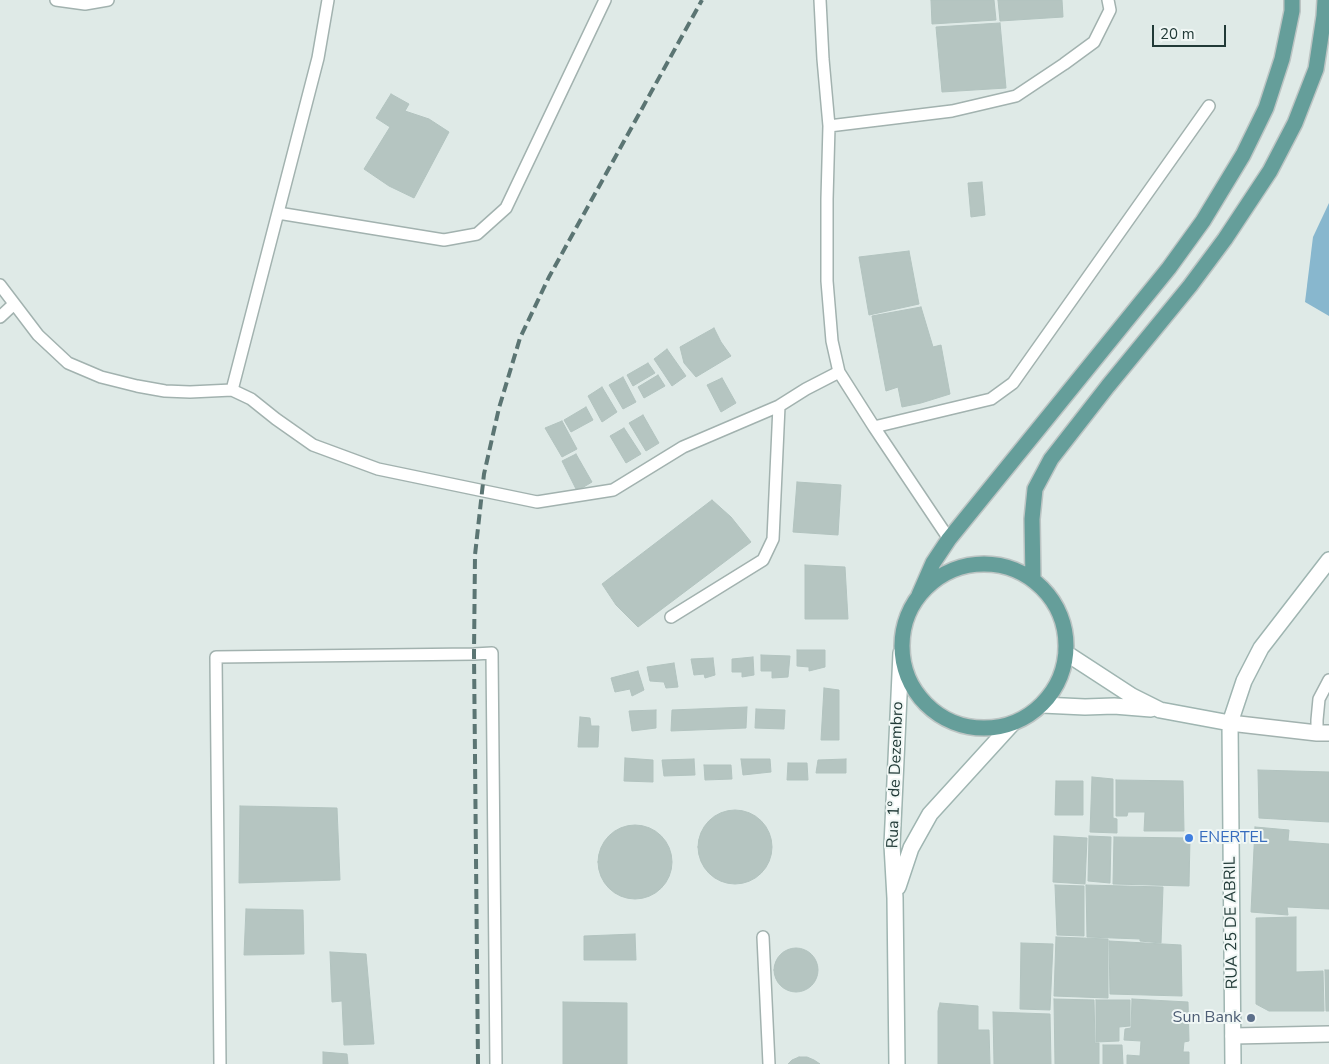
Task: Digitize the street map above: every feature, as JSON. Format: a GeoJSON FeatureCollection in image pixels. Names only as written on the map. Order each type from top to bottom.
{"type":"FeatureCollection","features":[{"type":"Feature","properties":{"kind":"main road"},"geometry":{"type":"LineString","coordinates":[[919,595],[934,580],[957,568],[983,564],[1009,568],[1033,580],[1045,591],[1055,605],[1062,620],[1066,637],[1064,668],[1052,694],[1028,716],[1012,724],[987,729],[962,726],[939,716],[920,699],[906,678],[901,653],[901,634],[906,615],[919,595],[933,563],[948,539],[1169,268],[1203,221],[1243,155],[1266,108],[1282,59],[1292,11],[1292,0]]}},
{"type":"Feature","properties":{"kind":"main road"},"geometry":{"type":"LineString","coordinates":[[1033,580],[1032,519],[1035,489],[1051,459],[1190,286],[1225,239],[1270,170],[1295,122],[1316,69],[1325,0]]}},
{"type":"Feature","properties":{"kind":"street","name":"RUA 25 DE ABRIL"},"geometry":{"type":"LineString","coordinates":[[1233,1064],[1230,723],[1244,681],[1261,648],[1329,560]]}},
{"type":"Feature","properties":{"kind":"street","name":"Rua 1º de Dezembro"},"geometry":{"type":"LineString","coordinates":[[897,1064],[895,898],[892,845],[901,653]]}},
{"type":"Feature","properties":{"kind":"street"},"geometry":{"type":"LineString","coordinates":[[1066,653],[1132,696],[1160,710]]}},
{"type":"Feature","properties":{"kind":"street"},"geometry":{"type":"LineString","coordinates":[[1042,705],[1114,706],[1160,710],[1230,723],[1323,733]]}},
{"type":"Feature","properties":{"kind":"street","name":"Rua 1º de Dezembro"},"geometry":{"type":"LineString","coordinates":[[895,898],[911,848],[930,814],[1012,724]]}},
{"type":"Feature","properties":{"kind":"street"},"geometry":{"type":"LineString","coordinates":[[1233,1036],[1329,1034]]}},
{"type":"Feature","properties":{"kind":"lane"},"geometry":{"type":"LineString","coordinates":[[56,0],[85,4],[108,0]]}},
{"type":"Feature","properties":{"kind":"lane"},"geometry":{"type":"LineString","coordinates":[[232,390],[318,58],[328,0]]}},
{"type":"Feature","properties":{"kind":"lane"},"geometry":{"type":"LineString","coordinates":[[278,213],[444,240],[477,234],[506,208],[605,0]]}},
{"type":"Feature","properties":{"kind":"lane"},"geometry":{"type":"LineString","coordinates":[[820,0],[822,59],[829,126],[827,281],[832,341],[839,372],[948,539]]}},
{"type":"Feature","properties":{"kind":"lane"},"geometry":{"type":"LineString","coordinates":[[829,126],[952,111],[1016,96],[1094,42],[1110,10],[1108,0]]}},
{"type":"Feature","properties":{"kind":"lane"},"geometry":{"type":"LineString","coordinates":[[874,428],[991,399],[1013,383],[1209,106]]}},
{"type":"Feature","properties":{"kind":"lane"},"geometry":{"type":"LineString","coordinates":[[0,285],[38,335],[68,362],[101,376],[137,386],[165,391],[232,390],[252,399],[276,419],[313,445],[331,452],[378,468],[537,502],[613,490],[683,447],[779,406],[839,372]]}},
{"type":"Feature","properties":{"kind":"lane"},"geometry":{"type":"LineString","coordinates":[[0,317],[14,304]]}},
{"type":"Feature","properties":{"kind":"lane"},"geometry":{"type":"LineString","coordinates":[[672,617],[763,560],[773,539],[779,406]]}},
{"type":"Feature","properties":{"kind":"lane"},"geometry":{"type":"LineString","coordinates":[[220,1064],[216,657],[492,653],[496,1064]]}},
{"type":"Feature","properties":{"kind":"lane"},"geometry":{"type":"LineString","coordinates":[[1323,733],[1317,720],[1319,698],[1329,680]]}},
{"type":"Feature","properties":{"kind":"lane"},"geometry":{"type":"LineString","coordinates":[[764,937],[770,1064]]}},
{"type":"Feature","properties":{"kind":"water"},"geometry":{"type":"Polygon","coordinates":[[[1329,203],[1329,316],[1305,302],[1313,237],[1329,203]]]}},
{"type":"Feature","properties":{"kind":"building"},"geometry":{"type":"Polygon","coordinates":[[[931,0],[994,0],[996,20],[932,24],[931,0]]]}},
{"type":"Feature","properties":{"kind":"building"},"geometry":{"type":"Polygon","coordinates":[[[998,0],[1062,0],[1063,17],[1000,21],[998,0]]]}},
{"type":"Feature","properties":{"kind":"building"},"geometry":{"type":"Polygon","coordinates":[[[1000,23],[1006,88],[942,92],[936,27],[1000,23]]]}},
{"type":"Feature","properties":{"kind":"building"},"geometry":{"type":"Polygon","coordinates":[[[391,94],[409,104],[405,111],[429,119],[449,132],[414,198],[389,186],[364,169],[390,127],[376,118],[391,94]]]}},
{"type":"Feature","properties":{"kind":"building"},"geometry":{"type":"Polygon","coordinates":[[[982,182],[985,215],[971,217],[968,183],[982,182]]]}},
{"type":"Feature","properties":{"kind":"building"},"geometry":{"type":"Polygon","coordinates":[[[909,251],[919,304],[869,315],[859,257],[909,251]]]}},
{"type":"Feature","properties":{"kind":"building"},"geometry":{"type":"Polygon","coordinates":[[[921,307],[933,347],[941,345],[950,394],[902,407],[898,387],[886,391],[872,316],[921,307]]]}},
{"type":"Feature","properties":{"kind":"building"},"geometry":{"type":"Polygon","coordinates":[[[714,328],[731,356],[696,377],[684,363],[680,347],[714,328]]]}},
{"type":"Feature","properties":{"kind":"building"},"geometry":{"type":"Polygon","coordinates":[[[667,349],[686,376],[672,386],[654,359],[667,349]]]}},
{"type":"Feature","properties":{"kind":"building"},"geometry":{"type":"Polygon","coordinates":[[[648,363],[655,373],[633,386],[627,375],[648,363]]]}},
{"type":"Feature","properties":{"kind":"building"},"geometry":{"type":"Polygon","coordinates":[[[658,375],[665,386],[644,398],[638,387],[658,375]]]}},
{"type":"Feature","properties":{"kind":"building"},"geometry":{"type":"Polygon","coordinates":[[[623,377],[636,402],[623,409],[609,385],[623,377]]]}},
{"type":"Feature","properties":{"kind":"building"},"geometry":{"type":"Polygon","coordinates":[[[722,378],[736,403],[721,412],[707,385],[722,378]]]}},
{"type":"Feature","properties":{"kind":"building"},"geometry":{"type":"Polygon","coordinates":[[[602,387],[617,412],[602,422],[588,396],[602,387]]]}},
{"type":"Feature","properties":{"kind":"building"},"geometry":{"type":"Polygon","coordinates":[[[586,407],[593,420],[571,432],[564,420],[586,407]]]}},
{"type":"Feature","properties":{"kind":"building"},"geometry":{"type":"Polygon","coordinates":[[[643,415],[659,443],[646,451],[629,423],[643,415]]]}},
{"type":"Feature","properties":{"kind":"building"},"geometry":{"type":"Polygon","coordinates":[[[562,421],[577,449],[562,457],[545,428],[562,421]]]}},
{"type":"Feature","properties":{"kind":"building"},"geometry":{"type":"Polygon","coordinates":[[[624,428],[641,454],[626,463],[610,436],[624,428]]]}},
{"type":"Feature","properties":{"kind":"building"},"geometry":{"type":"Polygon","coordinates":[[[576,454],[592,482],[577,491],[562,461],[576,454]]]}},
{"type":"Feature","properties":{"kind":"building"},"geometry":{"type":"Polygon","coordinates":[[[797,482],[841,485],[838,535],[793,532],[797,482]]]}},
{"type":"Feature","properties":{"kind":"building"},"geometry":{"type":"Polygon","coordinates":[[[712,500],[731,517],[751,542],[638,627],[616,605],[602,584],[712,500]]]}},
{"type":"Feature","properties":{"kind":"building"},"geometry":{"type":"Polygon","coordinates":[[[805,565],[845,567],[848,619],[805,619],[805,565]]]}},
{"type":"Feature","properties":{"kind":"building"},"geometry":{"type":"Polygon","coordinates":[[[797,650],[825,650],[825,667],[809,671],[809,667],[797,666],[797,650]]]}},
{"type":"Feature","properties":{"kind":"building"},"geometry":{"type":"Polygon","coordinates":[[[761,655],[790,656],[788,677],[772,678],[772,671],[761,671],[761,655]]]}},
{"type":"Feature","properties":{"kind":"building"},"geometry":{"type":"Polygon","coordinates":[[[753,657],[754,675],[742,677],[742,672],[732,672],[732,659],[753,657]]]}},
{"type":"Feature","properties":{"kind":"building"},"geometry":{"type":"Polygon","coordinates":[[[713,658],[715,675],[705,678],[704,674],[694,675],[691,659],[713,658]]]}},
{"type":"Feature","properties":{"kind":"building"},"geometry":{"type":"Polygon","coordinates":[[[674,663],[678,687],[666,688],[664,682],[650,681],[647,667],[674,663]]]}},
{"type":"Feature","properties":{"kind":"building"},"geometry":{"type":"Polygon","coordinates":[[[638,671],[644,690],[632,696],[630,689],[615,692],[611,678],[638,671]]]}},
{"type":"Feature","properties":{"kind":"building"},"geometry":{"type":"Polygon","coordinates":[[[824,688],[839,690],[839,740],[821,740],[824,688]]]}},
{"type":"Feature","properties":{"kind":"building"},"geometry":{"type":"Polygon","coordinates":[[[747,707],[746,728],[671,731],[672,710],[747,707]]]}},
{"type":"Feature","properties":{"kind":"building"},"geometry":{"type":"Polygon","coordinates":[[[756,709],[785,710],[784,729],[755,728],[756,709]]]}},
{"type":"Feature","properties":{"kind":"building"},"geometry":{"type":"Polygon","coordinates":[[[656,710],[656,728],[632,731],[629,711],[656,710]]]}},
{"type":"Feature","properties":{"kind":"building"},"geometry":{"type":"Polygon","coordinates":[[[580,717],[590,718],[591,726],[599,726],[598,747],[578,747],[580,717]]]}},
{"type":"Feature","properties":{"kind":"building"},"geometry":{"type":"Polygon","coordinates":[[[625,758],[653,760],[653,782],[624,781],[625,758]]]}},
{"type":"Feature","properties":{"kind":"building"},"geometry":{"type":"Polygon","coordinates":[[[694,759],[695,775],[664,776],[662,760],[694,759]]]}},
{"type":"Feature","properties":{"kind":"building"},"geometry":{"type":"Polygon","coordinates":[[[741,759],[770,759],[771,772],[743,775],[741,759]]]}},
{"type":"Feature","properties":{"kind":"building"},"geometry":{"type":"Polygon","coordinates":[[[846,759],[846,773],[816,773],[818,760],[846,759]]]}},
{"type":"Feature","properties":{"kind":"building"},"geometry":{"type":"Polygon","coordinates":[[[788,763],[807,763],[808,780],[787,780],[788,763]]]}},
{"type":"Feature","properties":{"kind":"building"},"geometry":{"type":"Polygon","coordinates":[[[704,765],[731,765],[732,779],[705,780],[704,765]]]}},
{"type":"Feature","properties":{"kind":"building"},"geometry":{"type":"Polygon","coordinates":[[[1258,770],[1329,772],[1329,822],[1259,818],[1258,770]]]}},
{"type":"Feature","properties":{"kind":"building"},"geometry":{"type":"Polygon","coordinates":[[[1092,777],[1113,779],[1113,818],[1117,819],[1117,833],[1090,832],[1092,777]]]}},
{"type":"Feature","properties":{"kind":"building"},"geometry":{"type":"Polygon","coordinates":[[[1116,780],[1183,781],[1184,831],[1144,831],[1145,812],[1128,812],[1127,816],[1116,816],[1116,780]]]}},
{"type":"Feature","properties":{"kind":"building"},"geometry":{"type":"Polygon","coordinates":[[[1056,781],[1083,781],[1083,815],[1055,815],[1056,781]]]}},
{"type":"Feature","properties":{"kind":"building"},"geometry":{"type":"Polygon","coordinates":[[[240,806],[337,808],[340,880],[239,883],[240,806]]]}},
{"type":"Feature","properties":{"kind":"building"},"geometry":{"type":"Polygon","coordinates":[[[735,810],[756,816],[766,826],[772,847],[766,868],[756,878],[735,884],[714,878],[704,868],[698,847],[704,826],[714,816],[735,810]]]}},
{"type":"Feature","properties":{"kind":"building"},"geometry":{"type":"Polygon","coordinates":[[[635,825],[656,831],[666,841],[672,862],[666,883],[656,893],[635,899],[614,893],[604,883],[598,862],[604,841],[614,831],[635,825]]]}},
{"type":"Feature","properties":{"kind":"building"},"geometry":{"type":"Polygon","coordinates":[[[1255,827],[1289,830],[1288,841],[1329,844],[1329,909],[1287,907],[1288,915],[1251,912],[1255,827]]]}},
{"type":"Feature","properties":{"kind":"building"},"geometry":{"type":"Polygon","coordinates":[[[1054,836],[1087,838],[1085,884],[1053,882],[1054,836]]]}},
{"type":"Feature","properties":{"kind":"building"},"geometry":{"type":"Polygon","coordinates":[[[1089,836],[1111,837],[1110,883],[1088,881],[1089,836]]]}},
{"type":"Feature","properties":{"kind":"building"},"geometry":{"type":"Polygon","coordinates":[[[1114,837],[1190,838],[1189,886],[1113,884],[1114,837]]]}},
{"type":"Feature","properties":{"kind":"building"},"geometry":{"type":"Polygon","coordinates":[[[1055,885],[1084,886],[1084,936],[1057,935],[1055,885]]]}},
{"type":"Feature","properties":{"kind":"building"},"geometry":{"type":"Polygon","coordinates":[[[1086,885],[1163,887],[1161,943],[1140,941],[1140,939],[1087,937],[1086,885]]]}},
{"type":"Feature","properties":{"kind":"building"},"geometry":{"type":"Polygon","coordinates":[[[246,909],[303,910],[304,954],[244,955],[246,909]]]}},
{"type":"Feature","properties":{"kind":"building"},"geometry":{"type":"Polygon","coordinates":[[[1296,917],[1296,972],[1323,971],[1324,1011],[1269,1011],[1256,1004],[1256,918],[1296,917]]]}},
{"type":"Feature","properties":{"kind":"building"},"geometry":{"type":"Polygon","coordinates":[[[635,934],[636,960],[584,960],[584,936],[635,934]]]}},
{"type":"Feature","properties":{"kind":"building"},"geometry":{"type":"Polygon","coordinates":[[[1056,937],[1108,939],[1108,998],[1054,996],[1056,937]]]}},
{"type":"Feature","properties":{"kind":"building"},"geometry":{"type":"Polygon","coordinates":[[[1109,941],[1181,945],[1182,996],[1110,994],[1109,941]]]}},
{"type":"Feature","properties":{"kind":"building"},"geometry":{"type":"Polygon","coordinates":[[[1021,943],[1053,944],[1050,1010],[1020,1009],[1021,943]]]}},
{"type":"Feature","properties":{"kind":"building"},"geometry":{"type":"Polygon","coordinates":[[[796,948],[808,952],[814,958],[818,970],[814,982],[808,988],[796,992],[784,988],[778,982],[774,970],[778,958],[784,952],[796,948]]]}},
{"type":"Feature","properties":{"kind":"building"},"geometry":{"type":"Polygon","coordinates":[[[330,952],[366,954],[374,1044],[344,1045],[342,1001],[332,1002],[330,952]]]}},
{"type":"Feature","properties":{"kind":"building"},"geometry":{"type":"Polygon","coordinates":[[[1325,970],[1329,970],[1329,1011],[1326,1011],[1325,970]]]}},
{"type":"Feature","properties":{"kind":"building"},"geometry":{"type":"Polygon","coordinates":[[[1054,999],[1094,1000],[1095,1043],[1099,1043],[1099,1064],[1055,1064],[1054,999]]]}},
{"type":"Feature","properties":{"kind":"building"},"geometry":{"type":"Polygon","coordinates":[[[1132,999],[1188,1002],[1189,1041],[1184,1042],[1183,1052],[1189,1052],[1189,1064],[1127,1064],[1127,1055],[1140,1056],[1141,1041],[1124,1040],[1125,1029],[1131,1028],[1132,999]]]}},
{"type":"Feature","properties":{"kind":"building"},"geometry":{"type":"Polygon","coordinates":[[[1096,1000],[1130,1000],[1130,1026],[1119,1027],[1119,1041],[1096,1042],[1096,1000]]]}},
{"type":"Feature","properties":{"kind":"building"},"geometry":{"type":"Polygon","coordinates":[[[563,1002],[627,1003],[627,1064],[563,1064],[563,1002]]]}},
{"type":"Feature","properties":{"kind":"building"},"geometry":{"type":"Polygon","coordinates":[[[940,1003],[978,1006],[978,1030],[989,1030],[990,1064],[938,1064],[938,1011],[940,1003]]]}},
{"type":"Feature","properties":{"kind":"building"},"geometry":{"type":"Polygon","coordinates":[[[993,1012],[1050,1014],[1051,1064],[994,1064],[993,1012]]]}},
{"type":"Feature","properties":{"kind":"building"},"geometry":{"type":"Polygon","coordinates":[[[1103,1045],[1122,1045],[1123,1064],[1103,1064],[1103,1045]]]}},
{"type":"Feature","properties":{"kind":"building"},"geometry":{"type":"Polygon","coordinates":[[[323,1052],[347,1054],[348,1064],[323,1064],[323,1052]]]}},
{"type":"Feature","properties":{"kind":"building"},"geometry":{"type":"Polygon","coordinates":[[[799,1057],[807,1057],[820,1064],[788,1064],[799,1057]]]}},
{"type":"Feature","properties":{"kind":"railway"},"geometry":{"type":"LineString","coordinates":[[478,1064],[474,654],[475,555],[484,474],[499,408],[520,338],[549,277],[702,0]]}},
{"type":"Feature","properties":{"kind":"place","name":"ENERTEL"},"geometry":{"type":"Point","coordinates":[1189,838]}},
{"type":"Feature","properties":{"kind":"place","name":"Sun Bank"},"geometry":{"type":"Point","coordinates":[1251,1018]}}]}
